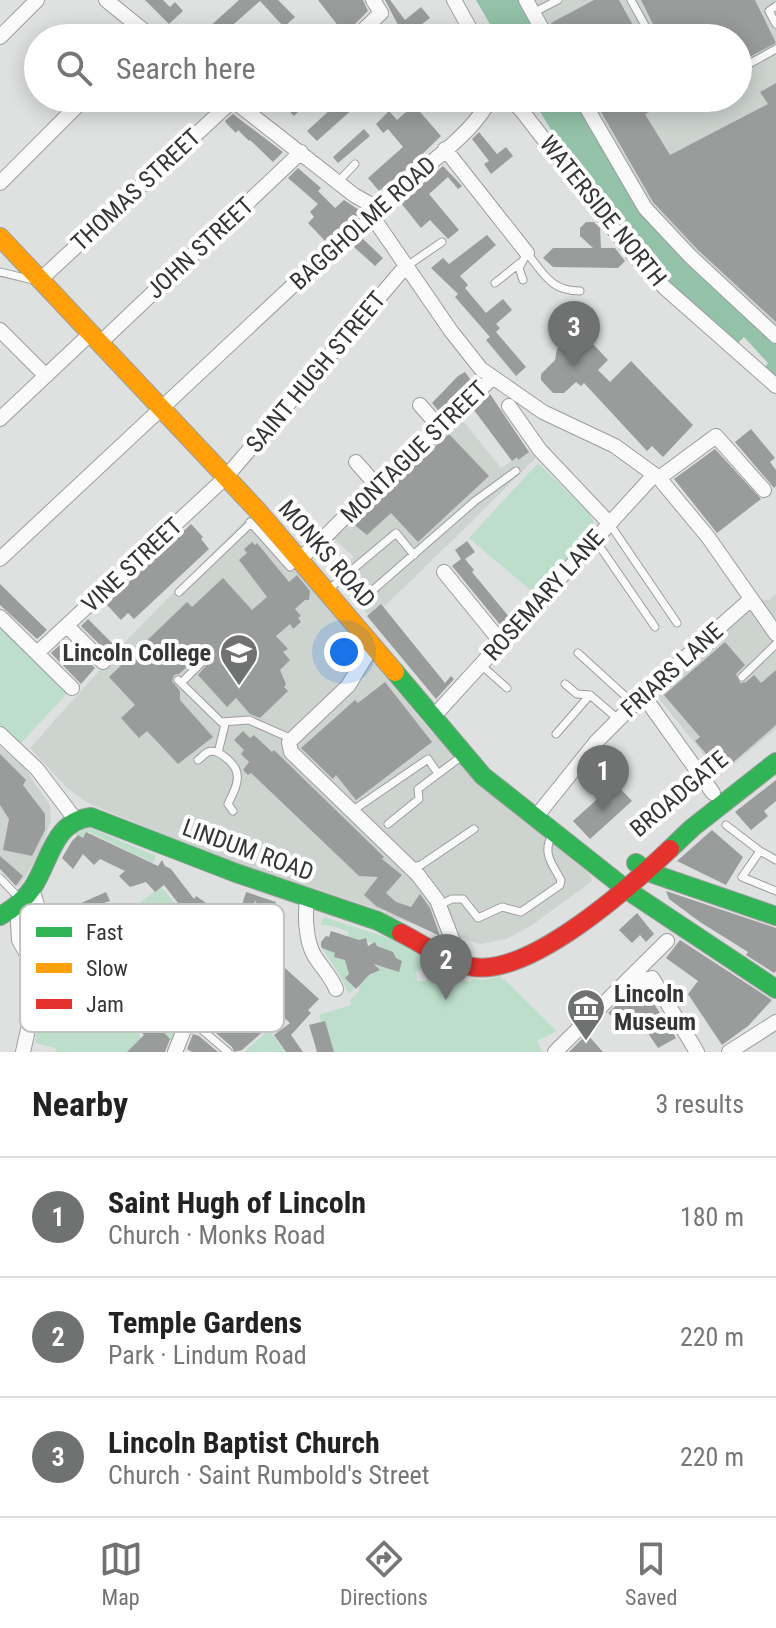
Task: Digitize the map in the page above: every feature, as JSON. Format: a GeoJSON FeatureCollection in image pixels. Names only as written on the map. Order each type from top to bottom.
{"type":"FeatureCollection","features":[{"type":"Feature","properties":{"kind":"main road","name":"MONKS ROAD"},"geometry":{"type":"LineString","coordinates":[[0,237],[226,477],[253,517],[300,558],[483,776],[622,885],[776,989]]}},
{"type":"Feature","properties":{"kind":"main road","name":"BROADGATE"},"geometry":{"type":"LineString","coordinates":[[642,867],[694,808],[776,748]]}},
{"type":"Feature","properties":{"kind":"main road","name":"BROADGATE"},"geometry":{"type":"LineString","coordinates":[[622,885],[776,762]]}},
{"type":"Feature","properties":{"kind":"main road","name":"LINDUM ROAD"},"geometry":{"type":"LineString","coordinates":[[75,819],[98,818],[171,849],[378,921],[426,945],[444,958],[474,967],[511,963],[549,944],[622,885]]}},
{"type":"Feature","properties":{"kind":"main road"},"geometry":{"type":"LineString","coordinates":[[0,916],[23,898],[58,835],[75,819]]}},
{"type":"Feature","properties":{"kind":"main road"},"geometry":{"type":"LineString","coordinates":[[642,867],[776,916]]}},
{"type":"Feature","properties":{"kind":"main road","name":"LINDUM ROAD"},"geometry":{"type":"LineString","coordinates":[[426,945],[484,954],[517,949],[622,885]]}},
{"type":"Feature","properties":{"kind":"street"},"geometry":{"type":"LineString","coordinates":[[0,37],[37,0]]}},
{"type":"Feature","properties":{"kind":"street"},"geometry":{"type":"LineString","coordinates":[[106,0],[134,24]]}},
{"type":"Feature","properties":{"kind":"street"},"geometry":{"type":"LineString","coordinates":[[370,24],[381,13],[373,0]]}},
{"type":"Feature","properties":{"kind":"street"},"geometry":{"type":"LineString","coordinates":[[454,0],[467,24]]}},
{"type":"Feature","properties":{"kind":"street"},"geometry":{"type":"LineString","coordinates":[[529,6],[539,24]]}},
{"type":"Feature","properties":{"kind":"street"},"geometry":{"type":"LineString","coordinates":[[0,183],[71,112]]}},
{"type":"Feature","properties":{"kind":"street","name":"THOMAS STREET"},"geometry":{"type":"LineString","coordinates":[[39,281],[217,112]]}},
{"type":"Feature","properties":{"kind":"street"},"geometry":{"type":"LineString","coordinates":[[248,112],[374,213],[405,267],[458,340],[512,400],[540,450],[609,523]]}},
{"type":"Feature","properties":{"kind":"street","name":"BAGGHOLME ROAD"},"geometry":{"type":"LineString","coordinates":[[0,559],[482,112]]}},
{"type":"Feature","properties":{"kind":"street","name":"WATERSIDE NORTH"},"geometry":{"type":"LineString","coordinates":[[523,112],[635,257],[665,288],[776,386]]}},
{"type":"Feature","properties":{"kind":"street"},"geometry":{"type":"LineString","coordinates":[[589,112],[645,208],[690,256],[776,336]]}},
{"type":"Feature","properties":{"kind":"street"},"geometry":{"type":"LineString","coordinates":[[445,149],[524,258]]}},
{"type":"Feature","properties":{"kind":"street","name":"JOHN STREET"},"geometry":{"type":"LineString","coordinates":[[0,419],[46,376],[94,340],[301,152]]}},
{"type":"Feature","properties":{"kind":"street","name":"SAINT HUGH STREET"},"geometry":{"type":"LineString","coordinates":[[226,477],[405,267]]}},
{"type":"Feature","properties":{"kind":"street"},"geometry":{"type":"LineString","coordinates":[[0,330],[46,376]]}},
{"type":"Feature","properties":{"kind":"street","name":"MONTAGUE STREET"},"geometry":{"type":"LineString","coordinates":[[300,558],[329,536],[349,512],[492,378]]}},
{"type":"Feature","properties":{"kind":"street"},"geometry":{"type":"LineString","coordinates":[[512,400],[615,446],[656,477],[708,537],[776,634]]}},
{"type":"Feature","properties":{"kind":"street"},"geometry":{"type":"LineString","coordinates":[[420,405],[441,429]]}},
{"type":"Feature","properties":{"kind":"street","name":"ROSEMARY LANE"},"geometry":{"type":"LineString","coordinates":[[434,716],[594,539],[656,477],[716,436],[764,490]]}},
{"type":"Feature","properties":{"kind":"street"},"geometry":{"type":"LineString","coordinates":[[356,462],[377,486]]}},
{"type":"Feature","properties":{"kind":"street","name":"VINE STREET"},"geometry":{"type":"LineString","coordinates":[[37,653],[226,477]]}},
{"type":"Feature","properties":{"kind":"street"},"geometry":{"type":"LineString","coordinates":[[444,572],[501,642]]}},
{"type":"Feature","properties":{"kind":"street","name":"FRIARS LANE"},"geometry":{"type":"LineString","coordinates":[[535,818],[618,719],[751,599]]}},
{"type":"Feature","properties":{"kind":"street"},"geometry":{"type":"LineString","coordinates":[[0,617],[72,688]]}},
{"type":"Feature","properties":{"kind":"street"},"geometry":{"type":"LineString","coordinates":[[67,626],[103,662]]}},
{"type":"Feature","properties":{"kind":"street"},"geometry":{"type":"LineString","coordinates":[[373,645],[348,686],[290,740],[291,752],[411,867],[439,905],[456,949]]}},
{"type":"Feature","properties":{"kind":"street"},"geometry":{"type":"LineString","coordinates":[[638,700],[713,793]]}},
{"type":"Feature","properties":{"kind":"street"},"geometry":{"type":"LineString","coordinates":[[0,734],[37,769],[75,819]]}},
{"type":"Feature","properties":{"kind":"street"},"geometry":{"type":"LineString","coordinates":[[308,897],[303,915],[310,933],[310,945],[336,989]]}},
{"type":"Feature","properties":{"kind":"street"},"geometry":{"type":"LineString","coordinates":[[23,898],[27,904]]}},
{"type":"Feature","properties":{"kind":"street"},"geometry":{"type":"LineString","coordinates":[[22,904],[23,898]]}},
{"type":"Feature","properties":{"kind":"street"},"geometry":{"type":"LineString","coordinates":[[0,926],[19,940]]}},
{"type":"Feature","properties":{"kind":"street"},"geometry":{"type":"LineString","coordinates":[[19,940],[20,930]]}},
{"type":"Feature","properties":{"kind":"street"},"geometry":{"type":"LineString","coordinates":[[555,1052],[587,1027],[667,941]]}},
{"type":"Feature","properties":{"kind":"street"},"geometry":{"type":"LineString","coordinates":[[626,984],[652,978],[697,1052]]}},
{"type":"Feature","properties":{"kind":"street"},"geometry":{"type":"LineString","coordinates":[[729,1052],[776,1022]]}},
{"type":"Feature","properties":{"kind":"street"},"geometry":{"type":"LineString","coordinates":[[23,1052],[27,1032]]}},
{"type":"Feature","properties":{"kind":"street"},"geometry":{"type":"LineString","coordinates":[[175,1052],[183,1032]]}},
{"type":"Feature","properties":{"kind":"lane"},"geometry":{"type":"LineString","coordinates":[[529,6],[558,0]]}},
{"type":"Feature","properties":{"kind":"lane"},"geometry":{"type":"LineString","coordinates":[[631,0],[644,24]]}},
{"type":"Feature","properties":{"kind":"lane"},"geometry":{"type":"LineString","coordinates":[[776,6],[769,11],[776,24]]}},
{"type":"Feature","properties":{"kind":"lane"},"geometry":{"type":"LineString","coordinates":[[752,62],[776,49]]}},
{"type":"Feature","properties":{"kind":"lane"},"geometry":{"type":"LineString","coordinates":[[338,182],[355,164]]}},
{"type":"Feature","properties":{"kind":"lane"},"geometry":{"type":"LineString","coordinates":[[405,267],[442,242]]}},
{"type":"Feature","properties":{"kind":"lane"},"geometry":{"type":"LineString","coordinates":[[523,280],[519,272],[524,258]]}},
{"type":"Feature","properties":{"kind":"lane"},"geometry":{"type":"LineString","coordinates":[[495,283],[524,258]]}},
{"type":"Feature","properties":{"kind":"lane"},"geometry":{"type":"LineString","coordinates":[[524,258],[556,287],[563,291],[580,291]]}},
{"type":"Feature","properties":{"kind":"lane"},"geometry":{"type":"LineString","coordinates":[[0,272],[39,281]]}},
{"type":"Feature","properties":{"kind":"lane"},"geometry":{"type":"LineString","coordinates":[[365,597],[475,501],[516,471]]}},
{"type":"Feature","properties":{"kind":"lane"},"geometry":{"type":"LineString","coordinates":[[179,592],[253,517]]}},
{"type":"Feature","properties":{"kind":"lane"},"geometry":{"type":"LineString","coordinates":[[609,523],[677,623]]}},
{"type":"Feature","properties":{"kind":"lane"},"geometry":{"type":"LineString","coordinates":[[327,591],[396,533],[414,555]]}},
{"type":"Feature","properties":{"kind":"lane"},"geometry":{"type":"LineString","coordinates":[[594,539],[655,627]]}},
{"type":"Feature","properties":{"kind":"lane"},"geometry":{"type":"LineString","coordinates":[[742,677],[776,644]]}},
{"type":"Feature","properties":{"kind":"lane"},"geometry":{"type":"LineString","coordinates":[[578,653],[638,700]]}},
{"type":"Feature","properties":{"kind":"lane"},"geometry":{"type":"LineString","coordinates":[[203,661],[180,682],[225,724]]}},
{"type":"Feature","properties":{"kind":"lane"},"geometry":{"type":"LineString","coordinates":[[481,665],[507,688]]}},
{"type":"Feature","properties":{"kind":"lane"},"geometry":{"type":"LineString","coordinates":[[565,684],[577,694],[590,695],[618,719]]}},
{"type":"Feature","properties":{"kind":"lane"},"geometry":{"type":"LineString","coordinates":[[556,734],[590,695]]}},
{"type":"Feature","properties":{"kind":"lane"},"geometry":{"type":"LineString","coordinates":[[225,724],[249,720],[290,740]]}},
{"type":"Feature","properties":{"kind":"lane"},"geometry":{"type":"LineString","coordinates":[[218,753],[225,724]]}},
{"type":"Feature","properties":{"kind":"lane"},"geometry":{"type":"LineString","coordinates":[[198,760],[208,752],[218,753],[237,772],[237,781],[228,804],[233,811]]}},
{"type":"Feature","properties":{"kind":"lane"},"geometry":{"type":"LineString","coordinates":[[388,824],[419,799],[418,789],[464,755]]}},
{"type":"Feature","properties":{"kind":"lane"},"geometry":{"type":"LineString","coordinates":[[352,811],[428,759],[437,772]]}},
{"type":"Feature","properties":{"kind":"lane"},"geometry":{"type":"LineString","coordinates":[[726,825],[776,860]]}},
{"type":"Feature","properties":{"kind":"lane"},"geometry":{"type":"LineString","coordinates":[[411,867],[421,865],[474,829]]}},
{"type":"Feature","properties":{"kind":"lane"},"geometry":{"type":"LineString","coordinates":[[439,905],[452,899],[463,899],[478,918],[502,907],[517,912],[528,909],[560,885],[561,880],[549,861],[547,851],[553,833]]}},
{"type":"Feature","properties":{"kind":"lane"},"geometry":{"type":"LineString","coordinates":[[760,851],[742,877],[776,891]]}},
{"type":"Feature","properties":{"kind":"lane"},"geometry":{"type":"LineString","coordinates":[[0,878],[23,898]]}},
{"type":"Feature","properties":{"kind":"lane"},"geometry":{"type":"LineString","coordinates":[[206,1032],[228,1052]]}},
{"type":"Feature","properties":{"kind":"shaded area"},"geometry":{"type":"Polygon","coordinates":[[[476,0],[522,0],[535,24],[490,24],[476,0]]]}},
{"type":"Feature","properties":{"kind":"shaded area"},"geometry":{"type":"Polygon","coordinates":[[[522,0],[776,0],[776,343],[650,222],[583,112],[752,112],[752,24],[535,24],[522,0]]]}},
{"type":"Feature","properties":{"kind":"shaded area"},"geometry":{"type":"Polygon","coordinates":[[[541,112],[583,112],[650,222],[776,343],[776,376],[765,367],[768,363],[744,337],[738,343],[647,259],[585,182],[541,112]]]}},
{"type":"Feature","properties":{"kind":"shaded area"},"geometry":{"type":"Polygon","coordinates":[[[460,417],[501,468],[528,449],[536,458],[372,619],[333,575],[354,557],[333,538],[349,519],[460,417]]]}},
{"type":"Feature","properties":{"kind":"shaded area"},"geometry":{"type":"Polygon","coordinates":[[[538,463],[589,513],[596,526],[594,533],[536,595],[469,538],[538,463]]]}},
{"type":"Feature","properties":{"kind":"shaded area","name":"Lincoln College"},"geometry":{"type":"Polygon","coordinates":[[[250,515],[433,734],[436,732],[473,777],[587,872],[592,878],[591,882],[529,927],[506,939],[480,944],[384,915],[386,912],[233,862],[86,802],[66,787],[30,748],[124,643],[250,515]]]}},
{"type":"Feature","properties":{"kind":"shaded area"},"geometry":{"type":"Polygon","coordinates":[[[776,594],[776,729],[720,775],[645,681],[745,597],[769,600],[776,594]]]}},
{"type":"Feature","properties":{"kind":"shaded area"},"geometry":{"type":"Polygon","coordinates":[[[0,618],[70,690],[21,743],[0,728],[0,618]]]}},
{"type":"Feature","properties":{"kind":"shaded area"},"geometry":{"type":"Polygon","coordinates":[[[0,747],[23,766],[50,805],[51,821],[37,858],[19,887],[0,869],[0,747]]]}},
{"type":"Feature","properties":{"kind":"shaded area"},"geometry":{"type":"Polygon","coordinates":[[[89,828],[156,856],[153,863],[87,831],[83,838],[75,834],[89,828]]]}},
{"type":"Feature","properties":{"kind":"shaded area"},"geometry":{"type":"Polygon","coordinates":[[[161,887],[176,904],[138,904],[161,887]]]}},
{"type":"Feature","properties":{"kind":"shaded area"},"geometry":{"type":"Polygon","coordinates":[[[324,917],[391,939],[423,955],[421,970],[416,971],[417,981],[426,981],[429,976],[424,967],[426,956],[466,976],[464,980],[470,982],[473,978],[484,980],[501,976],[557,1031],[537,1041],[542,1052],[330,1052],[319,1015],[351,1005],[350,1000],[359,991],[359,985],[373,974],[377,965],[377,946],[366,941],[349,955],[346,966],[354,969],[345,978],[355,988],[349,994],[322,948],[335,953],[344,947],[349,932],[320,925],[324,917]]]}},
{"type":"Feature","properties":{"kind":"shaded area"},"geometry":{"type":"Polygon","coordinates":[[[37,1032],[138,1032],[141,1038],[127,1052],[55,1052],[56,1048],[35,1043],[37,1032]]]}},
{"type":"Feature","properties":{"kind":"shaded area"},"geometry":{"type":"Polygon","coordinates":[[[163,1032],[176,1032],[172,1042],[163,1032]]]}},
{"type":"Feature","properties":{"kind":"shaded area"},"geometry":{"type":"Polygon","coordinates":[[[270,1032],[285,1052],[244,1052],[270,1032]]]}},
{"type":"Feature","properties":{"kind":"building"},"geometry":{"type":"Polygon","coordinates":[[[145,0],[163,0],[170,7],[175,2],[183,11],[169,24],[145,0]]]}},
{"type":"Feature","properties":{"kind":"building"},"geometry":{"type":"Polygon","coordinates":[[[239,0],[278,0],[295,17],[287,24],[281,24],[260,1],[234,24],[212,24],[239,0]]]}},
{"type":"Feature","properties":{"kind":"building"},"geometry":{"type":"Polygon","coordinates":[[[318,0],[363,0],[368,11],[355,24],[337,24],[318,0]]]}},
{"type":"Feature","properties":{"kind":"building"},"geometry":{"type":"Polygon","coordinates":[[[385,0],[390,0],[405,20],[421,7],[430,18],[422,24],[397,24],[385,0]]]}},
{"type":"Feature","properties":{"kind":"building"},"geometry":{"type":"Polygon","coordinates":[[[594,0],[619,0],[632,24],[552,24],[594,0]]]}},
{"type":"Feature","properties":{"kind":"building"},"geometry":{"type":"Polygon","coordinates":[[[641,0],[755,0],[776,43],[752,56],[752,24],[653,24],[641,0]]]}},
{"type":"Feature","properties":{"kind":"building"},"geometry":{"type":"Polygon","coordinates":[[[776,83],[776,322],[697,249],[653,202],[601,112],[649,112],[645,114],[670,155],[768,104],[760,92],[776,83]]]}},
{"type":"Feature","properties":{"kind":"building"},"geometry":{"type":"Polygon","coordinates":[[[328,112],[349,112],[317,141],[307,131],[328,112]]]}},
{"type":"Feature","properties":{"kind":"building"},"geometry":{"type":"Polygon","coordinates":[[[388,112],[397,120],[406,112],[420,112],[441,136],[379,191],[368,178],[403,147],[388,129],[383,133],[376,124],[388,112]]]}},
{"type":"Feature","properties":{"kind":"building"},"geometry":{"type":"Polygon","coordinates":[[[233,114],[283,152],[273,162],[227,124],[225,121],[233,114]]]}},
{"type":"Feature","properties":{"kind":"building"},"geometry":{"type":"Polygon","coordinates":[[[364,129],[370,136],[338,163],[333,157],[364,129]]]}},
{"type":"Feature","properties":{"kind":"building"},"geometry":{"type":"Polygon","coordinates":[[[479,132],[497,154],[506,147],[513,156],[491,174],[484,164],[489,161],[472,139],[479,132]]]}},
{"type":"Feature","properties":{"kind":"building"},"geometry":{"type":"Polygon","coordinates":[[[443,166],[462,186],[458,189],[448,177],[429,194],[459,230],[448,239],[430,220],[421,228],[401,203],[443,166]]]}},
{"type":"Feature","properties":{"kind":"building"},"geometry":{"type":"Polygon","coordinates":[[[298,168],[321,188],[318,191],[335,208],[344,200],[359,210],[359,214],[325,241],[308,223],[314,217],[310,212],[318,204],[288,178],[298,168]]]}},
{"type":"Feature","properties":{"kind":"building"},"geometry":{"type":"Polygon","coordinates":[[[586,222],[594,222],[600,228],[601,248],[615,248],[625,261],[618,268],[553,267],[543,258],[553,248],[593,248],[580,236],[580,228],[586,222]]]}},
{"type":"Feature","properties":{"kind":"building"},"geometry":{"type":"Polygon","coordinates":[[[487,235],[496,245],[460,276],[468,285],[465,288],[486,313],[503,299],[512,310],[496,324],[500,328],[496,332],[526,367],[516,376],[486,340],[490,337],[455,297],[458,294],[431,268],[443,258],[449,264],[487,235]]]}},
{"type":"Feature","properties":{"kind":"building"},"geometry":{"type":"Polygon","coordinates":[[[363,239],[383,258],[375,266],[354,247],[363,239]]]}},
{"type":"Feature","properties":{"kind":"building"},"geometry":{"type":"Polygon","coordinates":[[[578,328],[608,360],[598,370],[610,382],[631,361],[693,425],[663,457],[652,446],[647,451],[584,383],[581,386],[576,382],[564,393],[553,393],[541,380],[541,374],[555,360],[557,349],[578,328]]]}},
{"type":"Feature","properties":{"kind":"building"},"geometry":{"type":"Polygon","coordinates":[[[465,372],[473,383],[441,414],[432,403],[465,372]]]}},
{"type":"Feature","properties":{"kind":"building"},"geometry":{"type":"Polygon","coordinates":[[[490,394],[529,452],[518,460],[517,457],[512,461],[474,410],[490,394]]]}},
{"type":"Feature","properties":{"kind":"building"},"geometry":{"type":"Polygon","coordinates":[[[751,429],[775,458],[770,462],[776,470],[774,488],[735,442],[751,429]]]}},
{"type":"Feature","properties":{"kind":"building"},"geometry":{"type":"Polygon","coordinates":[[[449,434],[489,476],[418,542],[391,513],[367,535],[352,523],[449,434]]]}},
{"type":"Feature","properties":{"kind":"building"},"geometry":{"type":"Polygon","coordinates":[[[715,449],[761,499],[717,533],[674,479],[715,449]]]}},
{"type":"Feature","properties":{"kind":"building"},"geometry":{"type":"Polygon","coordinates":[[[191,524],[209,549],[134,619],[128,613],[121,620],[106,604],[191,524]]]}},
{"type":"Feature","properties":{"kind":"building"},"geometry":{"type":"Polygon","coordinates":[[[467,541],[475,552],[465,559],[474,570],[472,572],[510,618],[502,627],[452,566],[461,559],[455,550],[467,541]]]}},
{"type":"Feature","properties":{"kind":"building"},"geometry":{"type":"Polygon","coordinates":[[[252,542],[257,543],[289,582],[297,575],[310,591],[309,600],[295,609],[301,616],[298,618],[301,622],[293,629],[290,624],[276,636],[288,649],[283,652],[290,660],[280,670],[288,691],[260,718],[250,714],[236,698],[227,707],[198,675],[209,662],[207,656],[199,656],[174,675],[172,681],[180,691],[180,700],[213,737],[178,764],[147,731],[139,738],[121,718],[135,705],[109,677],[187,602],[192,607],[223,578],[252,610],[267,597],[239,560],[252,542]]]}},
{"type":"Feature","properties":{"kind":"building"},"geometry":{"type":"Polygon","coordinates":[[[0,584],[47,630],[37,639],[0,605],[0,584]]]}},
{"type":"Feature","properties":{"kind":"building"},"geometry":{"type":"Polygon","coordinates":[[[381,604],[445,683],[451,676],[454,679],[436,699],[367,616],[381,604]]]}},
{"type":"Feature","properties":{"kind":"building"},"geometry":{"type":"Polygon","coordinates":[[[88,619],[116,647],[109,654],[81,626],[88,619]]]}},
{"type":"Feature","properties":{"kind":"building"},"geometry":{"type":"Polygon","coordinates":[[[725,642],[745,665],[736,674],[740,683],[754,675],[761,683],[776,670],[776,725],[722,772],[695,741],[700,737],[664,695],[725,642]]]}},
{"type":"Feature","properties":{"kind":"building"},"geometry":{"type":"Polygon","coordinates":[[[61,644],[84,666],[88,661],[95,668],[81,684],[51,653],[61,644]]]}},
{"type":"Feature","properties":{"kind":"building"},"geometry":{"type":"Polygon","coordinates":[[[385,682],[432,742],[356,800],[336,775],[333,779],[301,748],[355,700],[358,703],[385,682]]]}},
{"type":"Feature","properties":{"kind":"building"},"geometry":{"type":"Polygon","coordinates":[[[243,731],[250,738],[254,735],[272,752],[274,750],[384,857],[382,859],[402,875],[386,893],[396,902],[411,907],[420,894],[430,908],[440,936],[376,906],[364,895],[378,877],[359,876],[251,773],[248,775],[243,770],[249,762],[241,754],[244,750],[234,740],[243,731]]]}},
{"type":"Feature","properties":{"kind":"building"},"geometry":{"type":"Polygon","coordinates":[[[606,746],[615,754],[594,776],[587,769],[606,746]]]}},
{"type":"Feature","properties":{"kind":"building"},"geometry":{"type":"Polygon","coordinates":[[[0,754],[26,780],[23,785],[45,814],[45,830],[32,856],[3,850],[9,819],[0,805],[0,754]]]}},
{"type":"Feature","properties":{"kind":"building"},"geometry":{"type":"Polygon","coordinates":[[[776,780],[776,801],[764,811],[768,816],[751,830],[735,812],[776,780]]]}},
{"type":"Feature","properties":{"kind":"building"},"geometry":{"type":"Polygon","coordinates":[[[615,783],[632,801],[590,839],[573,821],[615,783]]]}},
{"type":"Feature","properties":{"kind":"building"},"geometry":{"type":"Polygon","coordinates":[[[712,830],[743,857],[726,885],[677,861],[712,830]]]}},
{"type":"Feature","properties":{"kind":"building"},"geometry":{"type":"Polygon","coordinates":[[[86,832],[158,866],[162,860],[194,899],[196,896],[208,904],[179,904],[164,885],[155,892],[146,882],[130,887],[119,876],[125,871],[100,859],[94,865],[83,854],[73,869],[62,858],[78,835],[83,838],[86,832]]]}},
{"type":"Feature","properties":{"kind":"building"},"geometry":{"type":"Polygon","coordinates":[[[0,856],[23,876],[16,886],[0,869],[0,856]]]}},
{"type":"Feature","properties":{"kind":"building"},"geometry":{"type":"Polygon","coordinates":[[[666,891],[776,928],[776,971],[774,973],[746,955],[748,952],[700,922],[669,899],[666,891]]]}},
{"type":"Feature","properties":{"kind":"building"},"geometry":{"type":"Polygon","coordinates":[[[106,892],[110,901],[101,904],[79,904],[106,892]]]}},
{"type":"Feature","properties":{"kind":"building"},"geometry":{"type":"Polygon","coordinates":[[[246,892],[276,902],[255,904],[256,900],[254,904],[242,904],[246,892]]]}},
{"type":"Feature","properties":{"kind":"building"},"geometry":{"type":"Polygon","coordinates":[[[637,913],[654,934],[646,942],[640,935],[632,943],[619,930],[637,913]]]}},
{"type":"Feature","properties":{"kind":"building"},"geometry":{"type":"Polygon","coordinates":[[[331,931],[359,940],[366,938],[368,946],[375,942],[377,946],[393,952],[402,961],[399,972],[374,964],[380,970],[369,975],[356,989],[345,978],[349,974],[345,960],[334,957],[335,953],[321,946],[331,931]]]}},
{"type":"Feature","properties":{"kind":"building"},"geometry":{"type":"Polygon","coordinates":[[[680,940],[772,1000],[748,1026],[722,1045],[688,994],[698,981],[666,958],[680,940]]]}},
{"type":"Feature","properties":{"kind":"building"},"geometry":{"type":"Polygon","coordinates":[[[285,968],[319,999],[291,1035],[303,1052],[286,1052],[274,1035],[284,1032],[284,1028],[290,1023],[284,1018],[285,968]]]}},
{"type":"Feature","properties":{"kind":"building"},"geometry":{"type":"Polygon","coordinates":[[[645,990],[676,1038],[658,1048],[635,1014],[623,1025],[608,1013],[624,998],[626,1000],[645,990]]]}},
{"type":"Feature","properties":{"kind":"building"},"geometry":{"type":"Polygon","coordinates":[[[325,1021],[334,1052],[317,1052],[309,1025],[325,1021]]]}},
{"type":"Feature","properties":{"kind":"building"},"geometry":{"type":"Polygon","coordinates":[[[141,1032],[163,1032],[170,1039],[165,1052],[127,1052],[144,1035],[141,1032]]]}},
{"type":"Feature","properties":{"kind":"building"},"geometry":{"type":"Polygon","coordinates":[[[215,1032],[262,1032],[242,1050],[234,1052],[215,1032]]]}},
{"type":"Feature","properties":{"kind":"building"},"geometry":{"type":"Polygon","coordinates":[[[193,1034],[218,1052],[192,1052],[187,1049],[193,1034]]]}},
{"type":"Feature","properties":{"kind":"building","name":"Lincoln Museum"},"geometry":{"type":"Polygon","coordinates":[[[587,1034],[603,1052],[569,1052],[587,1034]]]}},
{"type":"Feature","properties":{"kind":"traffic: fast"},"geometry":{"type":"LineString","coordinates":[[395,672],[483,776],[627,890],[776,989]]}},
{"type":"Feature","properties":{"kind":"traffic: fast"},"geometry":{"type":"LineString","coordinates":[[670,849],[776,762]]}},
{"type":"Feature","properties":{"kind":"traffic: fast"},"geometry":{"type":"LineString","coordinates":[[0,916],[30,891],[54,843],[68,826],[91,817],[236,873],[378,921],[401,933]]}},
{"type":"Feature","properties":{"kind":"traffic: fast"},"geometry":{"type":"LineString","coordinates":[[636,863],[648,872],[776,916]]}},
{"type":"Feature","properties":{"kind":"traffic: slow"},"geometry":{"type":"LineString","coordinates":[[0,237],[257,510],[395,672]]}},
{"type":"Feature","properties":{"kind":"traffic: jam"},"geometry":{"type":"LineString","coordinates":[[401,933],[463,965],[497,966],[523,958],[551,943],[606,905],[670,849]]}},
{"type":"Feature","properties":{"kind":"place","name":"Lincoln Baptist Church"},"geometry":{"type":"Point","coordinates":[574,367]}},
{"type":"Feature","properties":{"kind":"place","name":"Lincoln College"},"geometry":{"type":"Point","coordinates":[239,687]}},
{"type":"Feature","properties":{"kind":"place","name":"Saint Hugh of Lincoln"},"geometry":{"type":"Point","coordinates":[603,811]}},
{"type":"Feature","properties":{"kind":"place","name":"Temple Gardens"},"geometry":{"type":"Point","coordinates":[446,1000]}},
{"type":"Feature","properties":{"kind":"place","name":"Lincoln Museum"},"geometry":{"type":"Point","coordinates":[586,1042]}}]}
